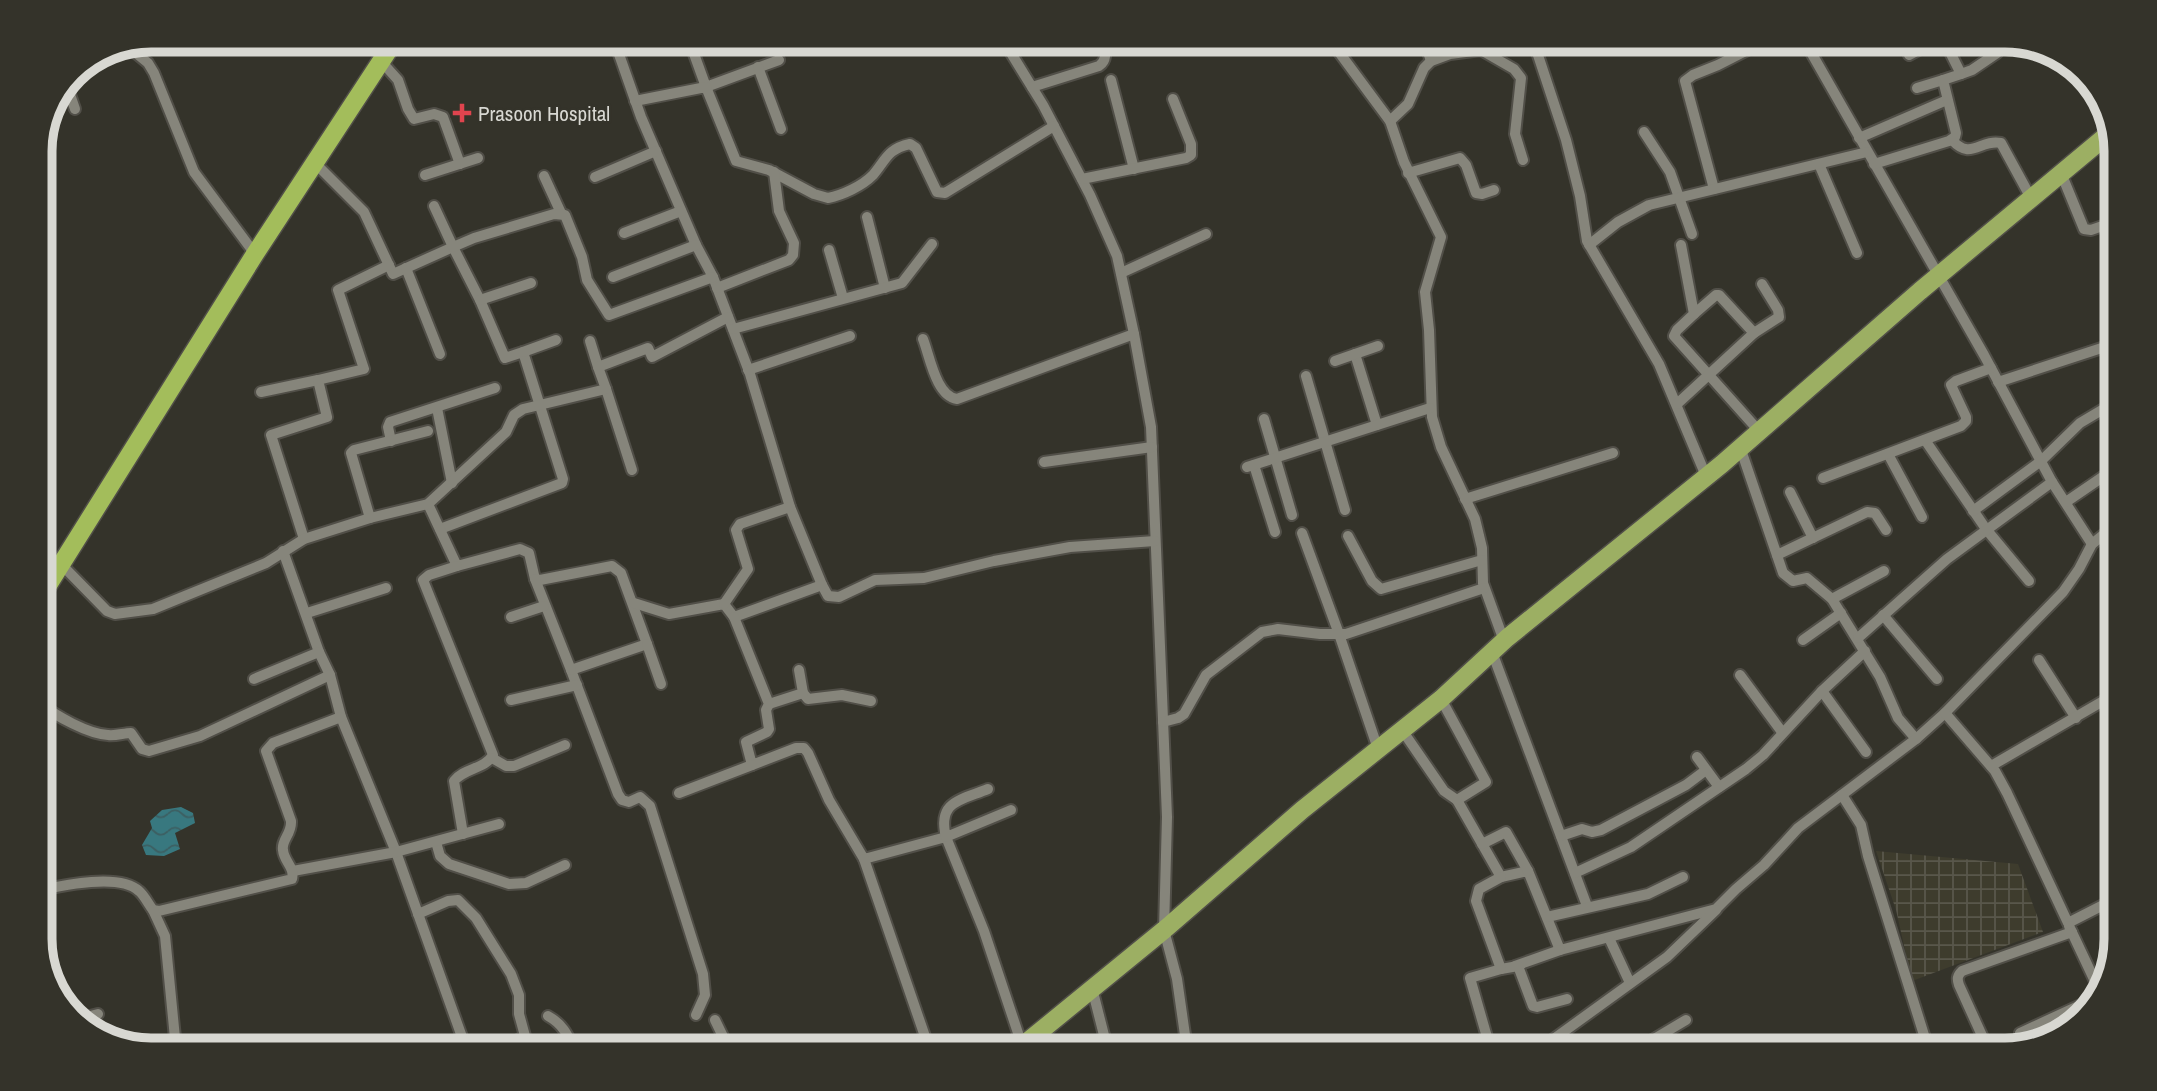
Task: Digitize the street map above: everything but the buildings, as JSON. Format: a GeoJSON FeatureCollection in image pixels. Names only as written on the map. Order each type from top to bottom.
{"type":"FeatureCollection","features":[{"type":"Feature","properties":{"kind":"highway"},"geometry":{"type":"LineString","coordinates":[[53,577],[255,254],[385,53]]}},
{"type":"Feature","properties":{"kind":"main road"},"geometry":{"type":"LineString","coordinates":[[1031,1038],[1164,930],[1302,810],[1441,699],[1498,646],[1706,476],[2103,138]]}},
{"type":"Feature","properties":{"kind":"street"},"geometry":{"type":"LineString","coordinates":[[618,53],[635,101],[733,329],[790,507],[828,596],[839,597],[874,580],[924,578],[1070,547],[1155,541]]}},
{"type":"Feature","properties":{"kind":"street"},"geometry":{"type":"LineString","coordinates":[[694,53],[736,161],[774,172],[814,194],[828,198],[864,182],[887,155],[910,144],[916,148],[937,192],[945,193],[1054,126]]}},
{"type":"Feature","properties":{"kind":"street"},"geometry":{"type":"LineString","coordinates":[[1011,53],[1082,179],[1117,256],[1151,427],[1167,817],[1164,930],[1177,979],[1185,1038]]}},
{"type":"Feature","properties":{"kind":"street"},"geometry":{"type":"LineString","coordinates":[[1032,87],[1099,66],[1103,64],[1104,53]]}},
{"type":"Feature","properties":{"kind":"street"},"geometry":{"type":"LineString","coordinates":[[1340,53],[1390,121],[1409,173],[1441,236],[1425,292],[1429,330],[1430,408],[1441,447],[1479,534],[1484,588],[1498,646],[1587,906]]}},
{"type":"Feature","properties":{"kind":"street"},"geometry":{"type":"LineString","coordinates":[[1428,53],[1431,61]]}},
{"type":"Feature","properties":{"kind":"street"},"geometry":{"type":"LineString","coordinates":[[1390,121],[1408,104],[1419,74],[1431,61],[1458,53]]}},
{"type":"Feature","properties":{"kind":"street"},"geometry":{"type":"LineString","coordinates":[[1486,53],[1518,73],[1521,85],[1515,134],[1524,160]]}},
{"type":"Feature","properties":{"kind":"street"},"geometry":{"type":"LineString","coordinates":[[1537,53],[1566,140],[1589,245],[1660,364],[1706,476]]}},
{"type":"Feature","properties":{"kind":"street"},"geometry":{"type":"LineString","coordinates":[[1714,189],[1685,81],[1742,53]]}},
{"type":"Feature","properties":{"kind":"street"},"geometry":{"type":"LineString","coordinates":[[1811,53],[2052,482],[2092,544]]}},
{"type":"Feature","properties":{"kind":"street"},"geometry":{"type":"LineString","coordinates":[[1909,55],[1913,53]]}},
{"type":"Feature","properties":{"kind":"street"},"geometry":{"type":"LineString","coordinates":[[1950,53],[1961,74]]}},
{"type":"Feature","properties":{"kind":"street"},"geometry":{"type":"LineString","coordinates":[[1917,88],[1972,70],[1997,53]]}},
{"type":"Feature","properties":{"kind":"street"},"geometry":{"type":"LineString","coordinates":[[137,54],[155,73],[194,172],[255,254]]}},
{"type":"Feature","properties":{"kind":"street"},"geometry":{"type":"LineString","coordinates":[[380,60],[398,80],[414,119],[434,114],[443,117],[460,164]]}},
{"type":"Feature","properties":{"kind":"street"},"geometry":{"type":"LineString","coordinates":[[635,101],[706,87],[779,60]]}},
{"type":"Feature","properties":{"kind":"street"},"geometry":{"type":"LineString","coordinates":[[758,67],[781,129]]}},
{"type":"Feature","properties":{"kind":"street"},"geometry":{"type":"LineString","coordinates":[[1111,80],[1134,169]]}},
{"type":"Feature","properties":{"kind":"street"},"geometry":{"type":"LineString","coordinates":[[1874,164],[1952,140],[1956,134],[1942,80]]}},
{"type":"Feature","properties":{"kind":"street"},"geometry":{"type":"LineString","coordinates":[[70,95],[75,109]]}},
{"type":"Feature","properties":{"kind":"street"},"geometry":{"type":"LineString","coordinates":[[1082,179],[1186,159],[1191,155],[1191,144],[1173,99]]}},
{"type":"Feature","properties":{"kind":"street"},"geometry":{"type":"LineString","coordinates":[[1859,138],[1947,100]]}},
{"type":"Feature","properties":{"kind":"street"},"geometry":{"type":"LineString","coordinates":[[1644,132],[1667,164],[1692,234]]}},
{"type":"Feature","properties":{"kind":"street"},"geometry":{"type":"LineString","coordinates":[[1952,140],[1959,148],[1968,150],[1994,142],[2001,143],[2031,198]]}},
{"type":"Feature","properties":{"kind":"street"},"geometry":{"type":"LineString","coordinates":[[595,177],[656,151]]}},
{"type":"Feature","properties":{"kind":"street"},"geometry":{"type":"LineString","coordinates":[[1589,245],[1618,222],[1649,205],[1867,152]]}},
{"type":"Feature","properties":{"kind":"street"},"geometry":{"type":"LineString","coordinates":[[425,175],[478,158]]}},
{"type":"Feature","properties":{"kind":"street"},"geometry":{"type":"LineString","coordinates":[[1409,173],[1460,158],[1466,165],[1476,193],[1494,190]]}},
{"type":"Feature","properties":{"kind":"street"},"geometry":{"type":"LineString","coordinates":[[314,162],[364,212],[393,274],[489,233],[561,213]]}},
{"type":"Feature","properties":{"kind":"street"},"geometry":{"type":"LineString","coordinates":[[1819,164],[1857,253]]}},
{"type":"Feature","properties":{"kind":"street"},"geometry":{"type":"LineString","coordinates":[[544,176],[561,213],[568,219],[587,280],[609,315],[789,260],[793,255],[793,243],[779,211],[774,172]]}},
{"type":"Feature","properties":{"kind":"street"},"geometry":{"type":"LineString","coordinates":[[2061,173],[2084,229],[2091,230],[2104,225]]}},
{"type":"Feature","properties":{"kind":"street"},"geometry":{"type":"LineString","coordinates":[[434,205],[505,358],[556,340]]}},
{"type":"Feature","properties":{"kind":"street"},"geometry":{"type":"LineString","coordinates":[[624,233],[681,211]]}},
{"type":"Feature","properties":{"kind":"street"},"geometry":{"type":"LineString","coordinates":[[867,217],[885,288]]}},
{"type":"Feature","properties":{"kind":"street"},"geometry":{"type":"LineString","coordinates":[[1121,273],[1206,234]]}},
{"type":"Feature","properties":{"kind":"street"},"geometry":{"type":"LineString","coordinates":[[733,329],[902,283],[932,244]]}},
{"type":"Feature","properties":{"kind":"street"},"geometry":{"type":"LineString","coordinates":[[613,277],[696,245]]}},
{"type":"Feature","properties":{"kind":"street"},"geometry":{"type":"LineString","coordinates":[[1681,245],[1694,314]]}},
{"type":"Feature","properties":{"kind":"street"},"geometry":{"type":"LineString","coordinates":[[829,250],[843,298]]}},
{"type":"Feature","properties":{"kind":"street"},"geometry":{"type":"LineString","coordinates":[[261,392],[364,369],[338,290],[388,265]]}},
{"type":"Feature","properties":{"kind":"street"},"geometry":{"type":"LineString","coordinates":[[406,268],[440,355]]}},
{"type":"Feature","properties":{"kind":"street"},"geometry":{"type":"LineString","coordinates":[[480,300],[531,283]]}},
{"type":"Feature","properties":{"kind":"street"},"geometry":{"type":"LineString","coordinates":[[1677,404],[1754,333],[1779,317],[1779,310],[1762,284]]}},
{"type":"Feature","properties":{"kind":"street"},"geometry":{"type":"LineString","coordinates":[[1754,333],[1719,295],[1694,314],[1674,336],[1759,431]]}},
{"type":"Feature","properties":{"kind":"street"},"geometry":{"type":"LineString","coordinates":[[598,367],[648,348],[652,357],[728,317]]}},
{"type":"Feature","properties":{"kind":"street"},"geometry":{"type":"LineString","coordinates":[[923,339],[945,395],[957,399],[1134,334]]}},
{"type":"Feature","properties":{"kind":"street"},"geometry":{"type":"LineString","coordinates":[[748,370],[850,336]]}},
{"type":"Feature","properties":{"kind":"street"},"geometry":{"type":"LineString","coordinates":[[590,341],[632,470]]}},
{"type":"Feature","properties":{"kind":"street"},"geometry":{"type":"LineString","coordinates":[[1335,361],[1378,346]]}},
{"type":"Feature","properties":{"kind":"street"},"geometry":{"type":"LineString","coordinates":[[1998,382],[2104,347]]}},
{"type":"Feature","properties":{"kind":"street"},"geometry":{"type":"LineString","coordinates":[[440,529],[562,483],[523,352]]}},
{"type":"Feature","properties":{"kind":"street"},"geometry":{"type":"LineString","coordinates":[[1355,354],[1377,425]]}},
{"type":"Feature","properties":{"kind":"street"},"geometry":{"type":"LineString","coordinates":[[1823,478],[1964,424],[1966,417],[1951,385],[1990,368]]}},
{"type":"Feature","properties":{"kind":"street"},"geometry":{"type":"LineString","coordinates":[[1306,376],[1345,510]]}},
{"type":"Feature","properties":{"kind":"street"},"geometry":{"type":"LineString","coordinates":[[304,539],[271,435],[327,417],[318,380]]}},
{"type":"Feature","properties":{"kind":"street"},"geometry":{"type":"LineString","coordinates":[[391,441],[388,427],[390,422],[495,388]]}},
{"type":"Feature","properties":{"kind":"street"},"geometry":{"type":"LineString","coordinates":[[61,564],[107,611],[115,614],[153,609],[266,564],[304,539],[370,518],[428,504],[506,432],[514,415],[523,409],[606,389]]}},
{"type":"Feature","properties":{"kind":"street"},"geometry":{"type":"LineString","coordinates":[[437,408],[452,483]]}},
{"type":"Feature","properties":{"kind":"street"},"geometry":{"type":"LineString","coordinates":[[1275,532],[1251,466],[1430,408]]}},
{"type":"Feature","properties":{"kind":"street"},"geometry":{"type":"LineString","coordinates":[[1973,511],[2041,461],[2080,423],[2104,409]]}},
{"type":"Feature","properties":{"kind":"street"},"geometry":{"type":"LineString","coordinates":[[1264,419],[1293,515]]}},
{"type":"Feature","properties":{"kind":"street"},"geometry":{"type":"LineString","coordinates":[[370,518],[351,453],[428,431]]}},
{"type":"Feature","properties":{"kind":"street"},"geometry":{"type":"LineString","coordinates":[[1925,440],[1986,529],[2029,581]]}},
{"type":"Feature","properties":{"kind":"street"},"geometry":{"type":"LineString","coordinates":[[1044,462],[1152,447]]}},
{"type":"Feature","properties":{"kind":"street"},"geometry":{"type":"LineString","coordinates":[[1740,447],[1783,573],[1793,581],[1807,578],[1832,599],[1880,677],[1898,718],[1916,739]]}},
{"type":"Feature","properties":{"kind":"street"},"geometry":{"type":"LineString","coordinates":[[1465,499],[1613,453]]}},
{"type":"Feature","properties":{"kind":"street"},"geometry":{"type":"LineString","coordinates":[[1888,454],[1922,517]]}},
{"type":"Feature","properties":{"kind":"street"},"geometry":{"type":"LineString","coordinates":[[2066,502],[2104,476]]}},
{"type":"Feature","properties":{"kind":"street"},"geometry":{"type":"LineString","coordinates":[[1857,638],[1918,582],[2052,482]]}},
{"type":"Feature","properties":{"kind":"street"},"geometry":{"type":"LineString","coordinates":[[1790,492],[1813,538]]}},
{"type":"Feature","properties":{"kind":"street"},"geometry":{"type":"LineString","coordinates":[[428,504],[457,566]]}},
{"type":"Feature","properties":{"kind":"street"},"geometry":{"type":"LineString","coordinates":[[634,603],[669,614],[723,604],[748,569],[736,530],[740,524],[790,507]]}},
{"type":"Feature","properties":{"kind":"street"},"geometry":{"type":"LineString","coordinates":[[1777,555],[1872,511],[1886,530]]}},
{"type":"Feature","properties":{"kind":"street"},"geometry":{"type":"LineString","coordinates":[[1301,533],[1378,749]]}},
{"type":"Feature","properties":{"kind":"street"},"geometry":{"type":"LineString","coordinates":[[1555,1038],[1667,957],[1735,889],[1764,865],[1798,828],[1916,739],[1945,713],[2063,592],[2092,544],[2104,534]]}},
{"type":"Feature","properties":{"kind":"street"},"geometry":{"type":"LineString","coordinates":[[1348,536],[1372,581],[1381,589],[1482,560]]}},
{"type":"Feature","properties":{"kind":"street"},"geometry":{"type":"LineString","coordinates":[[492,758],[492,750],[424,580],[429,575],[520,549],[528,553],[544,606],[618,794],[622,800],[629,802],[640,797],[650,806],[703,974],[705,995],[696,1014]]}},
{"type":"Feature","properties":{"kind":"street"},"geometry":{"type":"LineString","coordinates":[[283,551],[319,652],[330,675],[341,717],[396,852],[462,1038]]}},
{"type":"Feature","properties":{"kind":"street"},"geometry":{"type":"LineString","coordinates":[[535,579],[612,566],[621,573],[661,684]]}},
{"type":"Feature","properties":{"kind":"street"},"geometry":{"type":"LineString","coordinates":[[1832,599],[1884,571]]}},
{"type":"Feature","properties":{"kind":"street"},"geometry":{"type":"LineString","coordinates":[[734,617],[822,585]]}},
{"type":"Feature","properties":{"kind":"street"},"geometry":{"type":"LineString","coordinates":[[307,613],[386,587]]}},
{"type":"Feature","properties":{"kind":"street"},"geometry":{"type":"LineString","coordinates":[[1163,722],[1184,714],[1206,674],[1262,632],[1278,629],[1339,634],[1484,588]]}},
{"type":"Feature","properties":{"kind":"street"},"geometry":{"type":"LineString","coordinates":[[723,604],[734,617],[769,704]]}},
{"type":"Feature","properties":{"kind":"street"},"geometry":{"type":"LineString","coordinates":[[511,617],[544,606]]}},
{"type":"Feature","properties":{"kind":"street"},"geometry":{"type":"LineString","coordinates":[[1803,640],[1842,613]]}},
{"type":"Feature","properties":{"kind":"street"},"geometry":{"type":"LineString","coordinates":[[1884,615],[1937,680]]}},
{"type":"Feature","properties":{"kind":"street"},"geometry":{"type":"LineString","coordinates":[[571,670],[647,644]]}},
{"type":"Feature","properties":{"kind":"street"},"geometry":{"type":"LineString","coordinates":[[1575,873],[1631,846],[1756,761],[1822,691],[1865,651]]}},
{"type":"Feature","properties":{"kind":"street"},"geometry":{"type":"LineString","coordinates":[[254,679],[319,652]]}},
{"type":"Feature","properties":{"kind":"street"},"geometry":{"type":"LineString","coordinates":[[2039,660],[2076,718]]}},
{"type":"Feature","properties":{"kind":"street"},"geometry":{"type":"LineString","coordinates":[[799,670],[803,693],[808,699],[842,695],[871,701]]}},
{"type":"Feature","properties":{"kind":"street"},"geometry":{"type":"LineString","coordinates":[[53,713],[96,733],[131,733],[142,749],[149,751],[200,736],[330,675]]}},
{"type":"Feature","properties":{"kind":"street"},"geometry":{"type":"LineString","coordinates":[[1740,675],[1782,732]]}},
{"type":"Feature","properties":{"kind":"street"},"geometry":{"type":"LineString","coordinates":[[511,700],[577,685]]}},
{"type":"Feature","properties":{"kind":"street"},"geometry":{"type":"LineString","coordinates":[[1822,691],[1866,752]]}},
{"type":"Feature","properties":{"kind":"street"},"geometry":{"type":"LineString","coordinates":[[752,765],[746,742],[769,729],[766,710],[769,704],[803,693]]}},
{"type":"Feature","properties":{"kind":"street"},"geometry":{"type":"LineString","coordinates":[[1441,699],[1486,782],[1457,800]]}},
{"type":"Feature","properties":{"kind":"street"},"geometry":{"type":"LineString","coordinates":[[1991,766],[2104,701]]}},
{"type":"Feature","properties":{"kind":"street"},"geometry":{"type":"LineString","coordinates":[[1945,713],[1991,766],[2007,793],[2094,984]]}},
{"type":"Feature","properties":{"kind":"street"},"geometry":{"type":"LineString","coordinates":[[153,910],[164,911],[292,879],[293,871],[283,850],[290,833],[291,821],[266,751],[273,743],[341,717]]}},
{"type":"Feature","properties":{"kind":"street"},"geometry":{"type":"LineString","coordinates":[[1402,730],[1444,791],[1457,800],[1501,877]]}},
{"type":"Feature","properties":{"kind":"street"},"geometry":{"type":"LineString","coordinates":[[492,758],[506,766],[514,766],[565,745]]}},
{"type":"Feature","properties":{"kind":"street"},"geometry":{"type":"LineString","coordinates":[[679,793],[796,748],[804,748],[829,800],[864,859],[926,1038]]}},
{"type":"Feature","properties":{"kind":"street"},"geometry":{"type":"LineString","coordinates":[[1697,757],[1719,788]]}},
{"type":"Feature","properties":{"kind":"street"},"geometry":{"type":"LineString","coordinates":[[463,834],[454,781],[456,777],[492,758]]}},
{"type":"Feature","properties":{"kind":"street"},"geometry":{"type":"LineString","coordinates":[[1561,835],[1582,829],[1592,832],[1601,830],[1686,785],[1706,770]]}},
{"type":"Feature","properties":{"kind":"street"},"geometry":{"type":"LineString","coordinates":[[988,789],[948,807],[943,816],[946,836],[984,931],[1016,1038]]}},
{"type":"Feature","properties":{"kind":"street"},"geometry":{"type":"LineString","coordinates":[[1842,795],[1861,825],[1868,856],[1925,1038]]}},
{"type":"Feature","properties":{"kind":"street"},"geometry":{"type":"LineString","coordinates":[[864,859],[946,836],[1011,810]]}},
{"type":"Feature","properties":{"kind":"street"},"geometry":{"type":"LineString","coordinates":[[293,871],[396,852],[499,824]]}},
{"type":"Feature","properties":{"kind":"street"},"geometry":{"type":"LineString","coordinates":[[1482,844],[1506,832],[1528,871],[1560,950]]}},
{"type":"Feature","properties":{"kind":"street"},"geometry":{"type":"LineString","coordinates":[[436,842],[440,856],[449,864],[509,884],[526,883],[565,864]]}},
{"type":"Feature","properties":{"kind":"street"},"geometry":{"type":"LineString","coordinates":[[1502,969],[1476,901],[1479,889],[1501,877],[1528,871]]}},
{"type":"Feature","properties":{"kind":"street"},"geometry":{"type":"LineString","coordinates":[[1547,916],[1648,894],[1684,877]]}},
{"type":"Feature","properties":{"kind":"street"},"geometry":{"type":"LineString","coordinates":[[53,888],[102,882],[124,885],[139,891],[153,910],[165,936],[175,1038]]}},
{"type":"Feature","properties":{"kind":"street"},"geometry":{"type":"LineString","coordinates":[[418,914],[448,901],[458,900],[476,918],[503,959],[516,985],[525,1036],[522,1038]]}},
{"type":"Feature","properties":{"kind":"street"},"geometry":{"type":"LineString","coordinates":[[1983,1038],[1959,985],[1959,974],[2070,928],[2104,906]]}},
{"type":"Feature","properties":{"kind":"street"},"geometry":{"type":"LineString","coordinates":[[1487,1038],[1470,978],[1516,966],[1560,950],[1716,909]]}},
{"type":"Feature","properties":{"kind":"street"},"geometry":{"type":"LineString","coordinates":[[1609,938],[1630,983]]}},
{"type":"Feature","properties":{"kind":"street"},"geometry":{"type":"LineString","coordinates":[[1516,966],[1520,970],[1533,1006],[1567,999]]}},
{"type":"Feature","properties":{"kind":"street"},"geometry":{"type":"LineString","coordinates":[[1093,988],[1105,1038]]}},
{"type":"Feature","properties":{"kind":"street"},"geometry":{"type":"LineString","coordinates":[[2020,1033],[2080,1005]]}},
{"type":"Feature","properties":{"kind":"street"},"geometry":{"type":"LineString","coordinates":[[89,1016],[98,1014]]}},
{"type":"Feature","properties":{"kind":"street"},"geometry":{"type":"LineString","coordinates":[[548,1016],[565,1028],[569,1038]]}},
{"type":"Feature","properties":{"kind":"street"},"geometry":{"type":"LineString","coordinates":[[715,1020],[724,1038]]}},
{"type":"Feature","properties":{"kind":"street"},"geometry":{"type":"LineString","coordinates":[[1656,1038],[1686,1020]]}},
{"type":"Feature","properties":{"kind":"shaded area"},"geometry":{"type":"Polygon","coordinates":[[[1876,851],[2018,864],[2043,932],[1912,981],[1896,910],[1876,851]]]}},
{"type":"Feature","properties":{"kind":"water"},"geometry":{"type":"Polygon","coordinates":[[[181,807],[193,813],[195,823],[175,833],[180,849],[164,856],[146,855],[142,845],[152,828],[150,821],[162,810],[181,807]]]}},
{"type":"Feature","properties":{"kind":"place","name":"Prasoon Hospital"},"geometry":{"type":"Point","coordinates":[462,113]}}]}
